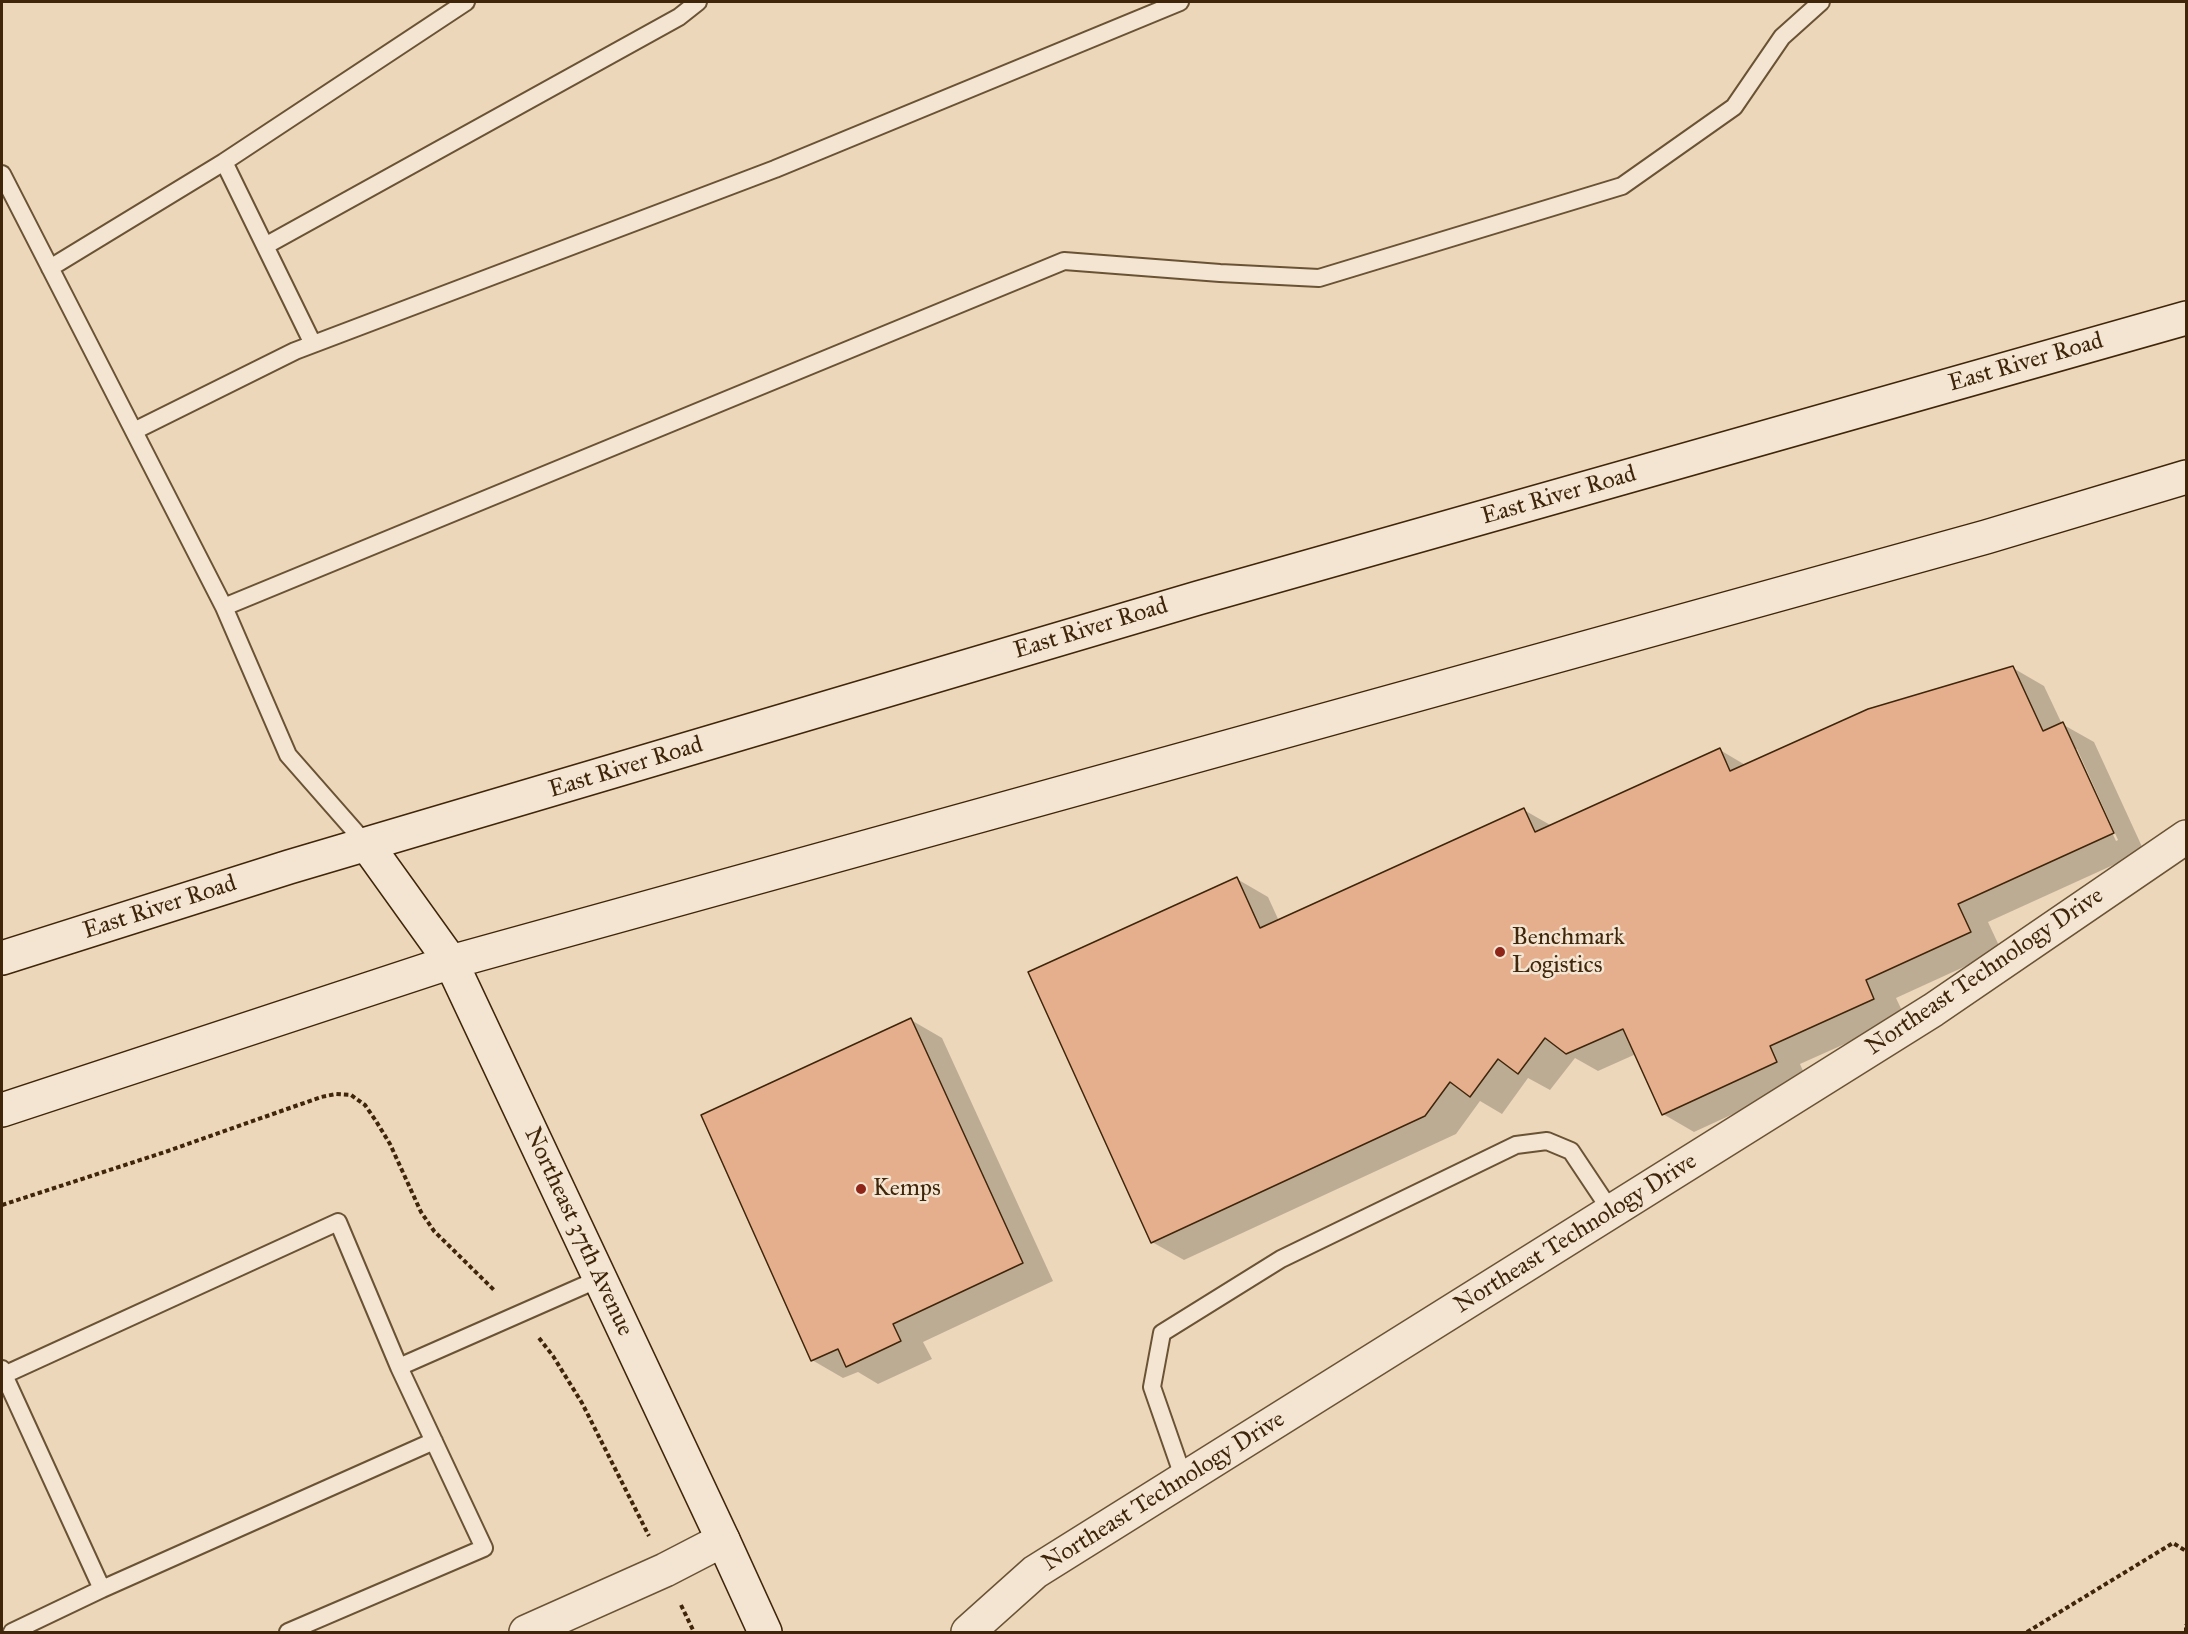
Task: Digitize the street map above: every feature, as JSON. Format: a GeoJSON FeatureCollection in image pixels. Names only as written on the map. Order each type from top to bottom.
{"type":"FeatureCollection","features":[{"type":"Feature","properties":{"kind":"street","name":"East River Road"},"geometry":{"type":"LineString","coordinates":[[2,958],[289,867],[1198,598],[2187,318]]}},
{"type":"Feature","properties":{"kind":"street"},"geometry":{"type":"LineString","coordinates":[[2,1110],[451,962],[1986,537],[2187,477]]}},
{"type":"Feature","properties":{"kind":"street","name":"Northeast Technology Drive"},"geometry":{"type":"LineString","coordinates":[[968,1632],[1035,1572],[1933,1010],[2187,837]]}},
{"type":"Feature","properties":{"kind":"street","name":"Northeast 37th Avenue"},"geometry":{"type":"LineString","coordinates":[[367,845],[451,962],[765,1632]]}},
{"type":"Feature","properties":{"kind":"street"},"geometry":{"type":"LineString","coordinates":[[525,1632],[665,1570],[723,1540]]}},
{"type":"Feature","properties":{"kind":"lane"},"geometry":{"type":"LineString","coordinates":[[50,268],[224,162],[466,2]]}},
{"type":"Feature","properties":{"kind":"lane"},"geometry":{"type":"LineString","coordinates":[[265,246],[679,17],[698,2]]}},
{"type":"Feature","properties":{"kind":"lane"},"geometry":{"type":"LineString","coordinates":[[134,431],[295,351],[775,169],[1180,2]]}},
{"type":"Feature","properties":{"kind":"lane"},"geometry":{"type":"LineString","coordinates":[[224,607],[1064,261],[1319,278],[1622,186],[1734,107],[1782,37],[1821,2]]}},
{"type":"Feature","properties":{"kind":"lane"},"geometry":{"type":"LineString","coordinates":[[224,162],[313,344]]}},
{"type":"Feature","properties":{"kind":"lane"},"geometry":{"type":"LineString","coordinates":[[2,174],[224,607],[288,755],[367,845]]}},
{"type":"Feature","properties":{"kind":"lane"},"geometry":{"type":"LineString","coordinates":[[1184,1479],[1152,1387],[1162,1333],[1281,1259],[1516,1145],[1547,1141],[1571,1151],[1611,1211]]}},
{"type":"Feature","properties":{"kind":"lane"},"geometry":{"type":"LineString","coordinates":[[102,1589],[3,1372],[338,1222],[399,1367],[484,1548],[288,1632]]}},
{"type":"Feature","properties":{"kind":"lane"},"geometry":{"type":"LineString","coordinates":[[399,1367],[601,1278]]}},
{"type":"Feature","properties":{"kind":"lane"},"geometry":{"type":"LineString","coordinates":[[12,1632],[102,1589],[434,1442]]}},
{"type":"Feature","properties":{"kind":"path"},"geometry":{"type":"LineString","coordinates":[[2,1205],[168,1151],[321,1097],[336,1094],[351,1095],[365,1105],[376,1121],[390,1144],[421,1212],[435,1231],[520,1314],[553,1356],[582,1403],[694,1632]]}},
{"type":"Feature","properties":{"kind":"path"},"geometry":{"type":"LineString","coordinates":[[2027,1632],[2173,1543],[2187,1551]]}},
{"type":"Feature","properties":{"kind":"path"},"geometry":{"type":"LineString","coordinates":[[2186,1632],[2187,1624]]}},
{"type":"Feature","properties":{"kind":"building","name":"Benchmark Logistics"},"geometry":{"type":"Polygon","coordinates":[[[2013,666],[2043,731],[2063,722],[2114,833],[1958,904],[1971,932],[1866,980],[1874,999],[1770,1046],[1777,1062],[1662,1115],[1623,1029],[1566,1054],[1545,1038],[1518,1074],[1498,1059],[1470,1097],[1450,1082],[1425,1116],[1151,1243],[1028,972],[1237,877],[1260,928],[1524,808],[1535,832],[1720,748],[1730,771],[1868,709],[2013,666]]]}},
{"type":"Feature","properties":{"kind":"building","name":"Kemps"},"geometry":{"type":"Polygon","coordinates":[[[911,1018],[1023,1263],[893,1324],[901,1341],[846,1367],[838,1349],[811,1361],[701,1115],[911,1018]]]}},
{"type":"Feature","properties":{"kind":"place","name":"Benchmark Logistics"},"geometry":{"type":"Point","coordinates":[1500,952]}},
{"type":"Feature","properties":{"kind":"place","name":"Kemps"},"geometry":{"type":"Point","coordinates":[861,1189]}}]}
